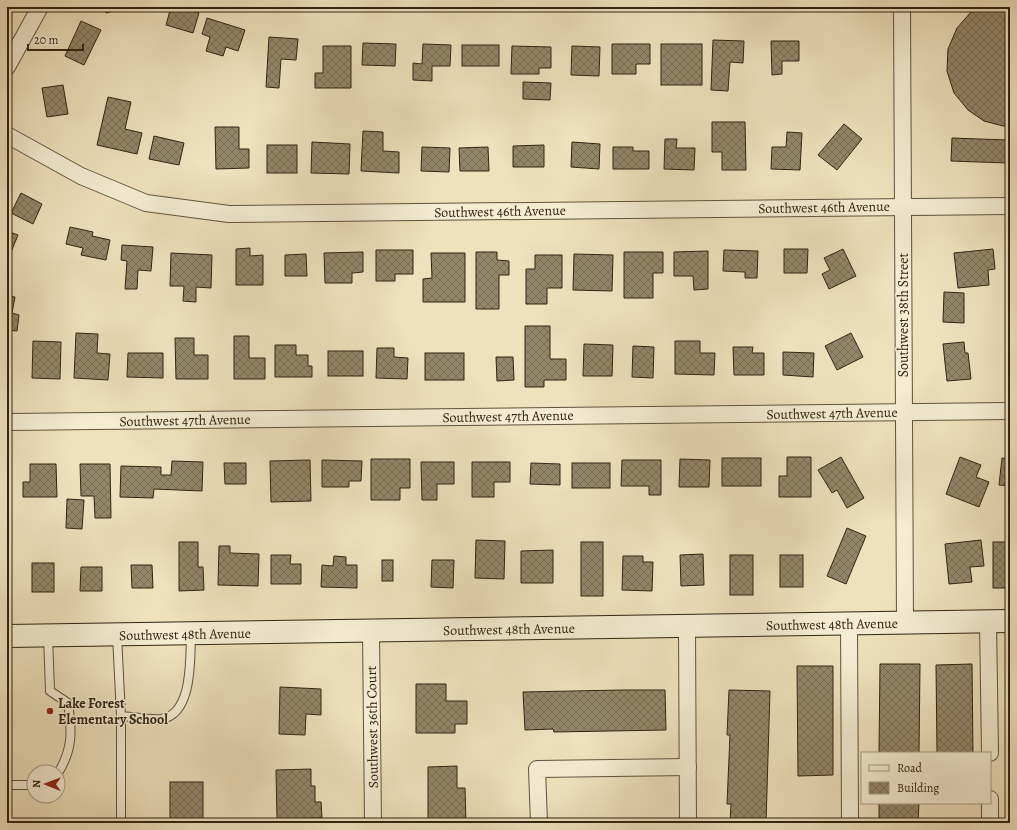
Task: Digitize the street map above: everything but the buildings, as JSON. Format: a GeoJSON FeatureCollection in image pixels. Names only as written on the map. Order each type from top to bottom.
{"type":"FeatureCollection","features":[{"type":"Feature","properties":{"kind":"street"},"geometry":{"type":"LineString","coordinates":[[7,67],[40,7]]}},
{"type":"Feature","properties":{"kind":"street","name":"Southwest 38th Street"},"geometry":{"type":"LineString","coordinates":[[902,7],[905,623]]}},
{"type":"Feature","properties":{"kind":"street","name":"Southwest 46th Avenue"},"geometry":{"type":"LineString","coordinates":[[7,135],[81,176],[146,203],[229,214],[1010,206]]}},
{"type":"Feature","properties":{"kind":"street","name":"Southwest 47th Avenue"},"geometry":{"type":"LineString","coordinates":[[7,422],[1010,411]]}},
{"type":"Feature","properties":{"kind":"street","name":"Southwest 48th Avenue"},"geometry":{"type":"LineString","coordinates":[[7,636],[371,632],[1010,621]]}},
{"type":"Feature","properties":{"kind":"street"},"geometry":{"type":"LineString","coordinates":[[988,622],[990,752]]}},
{"type":"Feature","properties":{"kind":"street"},"geometry":{"type":"LineString","coordinates":[[849,624],[850,823]]}},
{"type":"Feature","properties":{"kind":"street"},"geometry":{"type":"LineString","coordinates":[[687,627],[688,823]]}},
{"type":"Feature","properties":{"kind":"street","name":"Southwest 36th Court"},"geometry":{"type":"LineString","coordinates":[[371,632],[373,823]]}},
{"type":"Feature","properties":{"kind":"street"},"geometry":{"type":"LineString","coordinates":[[539,823],[538,769],[688,767]]}},
{"type":"Feature","properties":{"kind":"street"},"geometry":{"type":"LineString","coordinates":[[990,804],[990,823]]}},
{"type":"Feature","properties":{"kind":"lane"},"geometry":{"type":"LineString","coordinates":[[117,634],[121,716],[122,823]]}},
{"type":"Feature","properties":{"kind":"lane"},"geometry":{"type":"LineString","coordinates":[[121,716],[160,719],[168,717],[178,710],[187,690],[191,634]]}},
{"type":"Feature","properties":{"kind":"lane"},"geometry":{"type":"LineString","coordinates":[[48,635],[50,691],[68,703],[70,718],[71,742],[63,764]]}},
{"type":"Feature","properties":{"kind":"lane"},"geometry":{"type":"LineString","coordinates":[[7,785],[26,785]]}},
{"type":"Feature","properties":{"kind":"place","name":"Lake Forest Elementary School"},"geometry":{"type":"Point","coordinates":[50,711]}}]}
